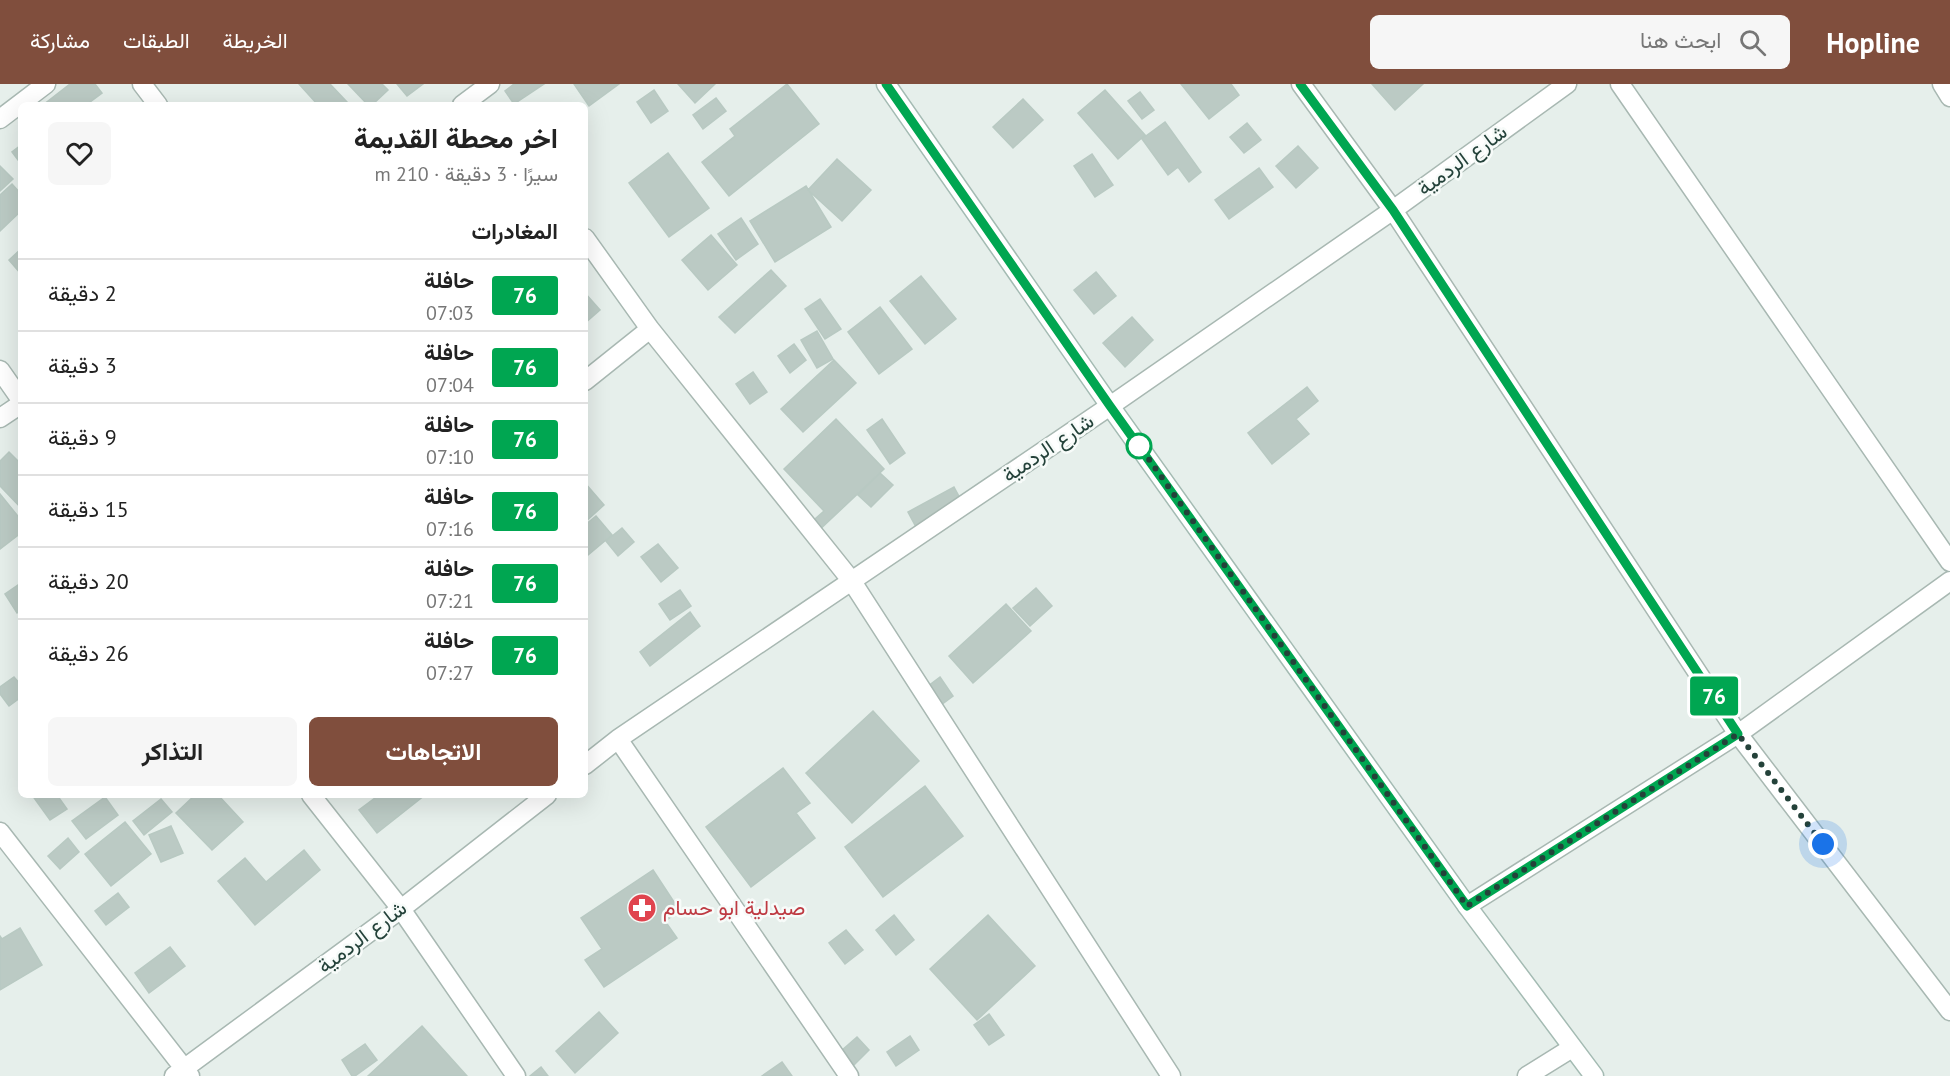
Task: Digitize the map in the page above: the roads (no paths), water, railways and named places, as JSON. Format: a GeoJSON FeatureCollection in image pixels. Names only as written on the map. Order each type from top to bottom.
{"type":"FeatureCollection","features":[{"type":"Feature","properties":{"kind":"street"},"geometry":{"type":"LineString","coordinates":[[22,102],[46,84]]}},
{"type":"Feature","properties":{"kind":"street"},"geometry":{"type":"LineString","coordinates":[[142,84],[156,102]]}},
{"type":"Feature","properties":{"kind":"street"},"geometry":{"type":"LineString","coordinates":[[886,84],[1110,406],[1467,906],[1594,1076]]}},
{"type":"Feature","properties":{"kind":"street"},"geometry":{"type":"LineString","coordinates":[[1300,84],[1393,210],[1738,734],[1950,1011]]}},
{"type":"Feature","properties":{"kind":"street","name":"شارع الردمية"},"geometry":{"type":"LineString","coordinates":[[588,763],[618,739],[1110,406],[1393,210],[1567,84]]}},
{"type":"Feature","properties":{"kind":"street"},"geometry":{"type":"LineString","coordinates":[[1620,84],[1950,562]]}},
{"type":"Feature","properties":{"kind":"street"},"geometry":{"type":"LineString","coordinates":[[1942,84],[1950,97]]}},
{"type":"Feature","properties":{"kind":"street"},"geometry":{"type":"LineString","coordinates":[[466,102],[483,91]]}},
{"type":"Feature","properties":{"kind":"street"},"geometry":{"type":"LineString","coordinates":[[0,119],[18,105]]}},
{"type":"Feature","properties":{"kind":"street"},"geometry":{"type":"LineString","coordinates":[[588,242],[650,329],[851,580],[1170,1076]]}},
{"type":"Feature","properties":{"kind":"street"},"geometry":{"type":"LineString","coordinates":[[588,379],[650,329]]}},
{"type":"Feature","properties":{"kind":"street"},"geometry":{"type":"LineString","coordinates":[[0,370],[18,397]]}},
{"type":"Feature","properties":{"kind":"street"},"geometry":{"type":"LineString","coordinates":[[0,418],[18,404]]}},
{"type":"Feature","properties":{"kind":"street"},"geometry":{"type":"LineString","coordinates":[[1467,906],[1738,734],[1950,581]]}},
{"type":"Feature","properties":{"kind":"street"},"geometry":{"type":"LineString","coordinates":[[618,739],[849,1076]]}},
{"type":"Feature","properties":{"kind":"street"},"geometry":{"type":"LineString","coordinates":[[313,798],[401,909],[516,1076]]}},
{"type":"Feature","properties":{"kind":"street","name":"شارع الردمية"},"geometry":{"type":"LineString","coordinates":[[183,1073],[401,909],[543,798]]}},
{"type":"Feature","properties":{"kind":"street"},"geometry":{"type":"LineString","coordinates":[[0,832],[183,1073]]}},
{"type":"Feature","properties":{"kind":"street"},"geometry":{"type":"LineString","coordinates":[[1527,1076],[1572,1048]]}},
{"type":"Feature","properties":{"kind":"place","name":"صيدلية ابو حسام"},"geometry":{"type":"Point","coordinates":[642,908]}}]}
